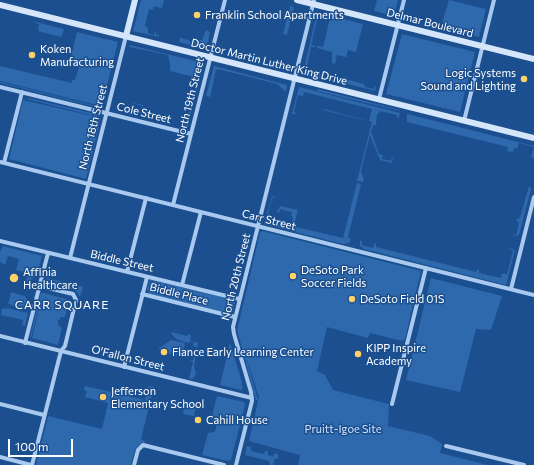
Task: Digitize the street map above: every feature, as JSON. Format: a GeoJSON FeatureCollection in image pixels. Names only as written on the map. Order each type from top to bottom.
{"type":"FeatureCollection","features":[{"type":"Feature","properties":{"kind":"main road","name":"North 18th Street"},"geometry":{"type":"LineString","coordinates":[[126,36],[135,0]]}},
{"type":"Feature","properties":{"kind":"main road","name":"Delmar Boulevard"},"geometry":{"type":"LineString","coordinates":[[297,0],[313,2],[397,26],[534,60]]}},
{"type":"Feature","properties":{"kind":"main road","name":"Doctor Martin Luther King Drive"},"geometry":{"type":"LineString","coordinates":[[0,5],[534,138]]}},
{"type":"Feature","properties":{"kind":"street","name":"North 19th Street"},"geometry":{"type":"LineString","coordinates":[[173,205],[225,0]]}},
{"type":"Feature","properties":{"kind":"street"},"geometry":{"type":"LineString","coordinates":[[379,99],[404,0]]}},
{"type":"Feature","properties":{"kind":"street"},"geometry":{"type":"LineString","coordinates":[[464,121],[494,0]]}},
{"type":"Feature","properties":{"kind":"street","name":"North 20th Street"},"geometry":{"type":"LineString","coordinates":[[236,465],[252,405],[252,398],[233,330],[235,317],[313,2]]}},
{"type":"Feature","properties":{"kind":"street","name":"North 18th Street"},"geometry":{"type":"LineString","coordinates":[[70,258],[126,36]]}},
{"type":"Feature","properties":{"kind":"street","name":"Cole Street"},"geometry":{"type":"LineString","coordinates":[[0,87],[191,134]]}},
{"type":"Feature","properties":{"kind":"street"},"geometry":{"type":"LineString","coordinates":[[2,162],[22,92]]}},
{"type":"Feature","properties":{"kind":"street","name":"Carr Street"},"geometry":{"type":"LineString","coordinates":[[2,162],[534,295]]}},
{"type":"Feature","properties":{"kind":"street"},"geometry":{"type":"LineString","coordinates":[[511,289],[531,219],[534,197]]}},
{"type":"Feature","properties":{"kind":"street"},"geometry":{"type":"LineString","coordinates":[[127,272],[146,198]]}},
{"type":"Feature","properties":{"kind":"street"},"geometry":{"type":"LineString","coordinates":[[182,285],[200,212]]}},
{"type":"Feature","properties":{"kind":"street","name":"Biddle Street"},"geometry":{"type":"LineString","coordinates":[[0,241],[239,299]]}},
{"type":"Feature","properties":{"kind":"street"},"geometry":{"type":"LineString","coordinates":[[25,343],[48,253]]}},
{"type":"Feature","properties":{"kind":"street"},"geometry":{"type":"LineString","coordinates":[[392,404],[426,268]]}},
{"type":"Feature","properties":{"kind":"street"},"geometry":{"type":"LineString","coordinates":[[124,367],[147,277]]}},
{"type":"Feature","properties":{"kind":"street"},"geometry":{"type":"LineString","coordinates":[[0,457],[32,465],[61,351],[65,346],[76,303],[76,298],[72,294],[40,286]]}},
{"type":"Feature","properties":{"kind":"street","name":"Biddle Place"},"geometry":{"type":"LineString","coordinates":[[142,294],[235,317]]}},
{"type":"Feature","properties":{"kind":"street","name":"O'Fallon Street"},"geometry":{"type":"LineString","coordinates":[[0,336],[252,398]]}},
{"type":"Feature","properties":{"kind":"street"},"geometry":{"type":"LineString","coordinates":[[0,404],[44,415]]}},
{"type":"Feature","properties":{"kind":"street"},"geometry":{"type":"LineString","coordinates":[[134,465],[138,450],[141,446],[145,445],[224,465]]}},
{"type":"Feature","properties":{"kind":"street"},"geometry":{"type":"LineString","coordinates":[[446,446],[524,465]]}},
{"type":"Feature","properties":{"kind":"green space"},"geometry":{"type":"Polygon","coordinates":[[[141,0],[164,0],[162,8],[154,6],[153,10],[149,9],[145,26],[148,28],[148,33],[154,35],[156,32],[157,35],[159,34],[159,37],[133,31],[141,0]]]}},
{"type":"Feature","properties":{"kind":"green space"},"geometry":{"type":"Polygon","coordinates":[[[377,0],[398,0],[394,16],[374,11],[377,0]]]}},
{"type":"Feature","properties":{"kind":"green space"},"geometry":{"type":"Polygon","coordinates":[[[449,0],[486,9],[479,37],[441,27],[449,0]]]}},
{"type":"Feature","properties":{"kind":"green space"},"geometry":{"type":"Polygon","coordinates":[[[290,6],[294,7],[287,35],[283,34],[290,6]]]}},
{"type":"Feature","properties":{"kind":"green space"},"geometry":{"type":"Polygon","coordinates":[[[317,13],[323,14],[322,16],[318,15],[312,41],[315,43],[312,42],[311,45],[316,46],[311,47],[306,71],[321,75],[321,78],[303,73],[317,13]]]}},
{"type":"Feature","properties":{"kind":"green space"},"geometry":{"type":"Polygon","coordinates":[[[327,15],[363,24],[356,52],[348,50],[346,57],[337,55],[335,64],[332,63],[332,52],[317,48],[317,46],[323,47],[330,18],[327,17],[327,15]]]}},
{"type":"Feature","properties":{"kind":"green space"},"geometry":{"type":"Polygon","coordinates":[[[35,23],[64,29],[61,37],[38,31],[39,24],[35,23]]]}},
{"type":"Feature","properties":{"kind":"green space"},"geometry":{"type":"Polygon","coordinates":[[[206,30],[210,32],[206,49],[179,42],[180,38],[191,42],[202,40],[206,30]]]}},
{"type":"Feature","properties":{"kind":"green space"},"geometry":{"type":"Polygon","coordinates":[[[77,32],[118,42],[101,106],[0,81],[0,66],[72,83],[72,80],[75,80],[79,67],[69,65],[77,32]]]}},
{"type":"Feature","properties":{"kind":"green space"},"geometry":{"type":"Polygon","coordinates":[[[402,34],[475,52],[460,112],[386,94],[402,34]]]}},
{"type":"Feature","properties":{"kind":"green space"},"geometry":{"type":"Polygon","coordinates":[[[130,45],[203,63],[188,126],[186,127],[182,125],[183,122],[187,122],[197,81],[193,80],[194,77],[170,71],[168,55],[129,47],[130,45]]]}},
{"type":"Feature","properties":{"kind":"green space"},"geometry":{"type":"Polygon","coordinates":[[[214,66],[287,85],[286,92],[277,84],[218,69],[216,70],[210,97],[206,96],[214,66]]]}},
{"type":"Feature","properties":{"kind":"green space"},"geometry":{"type":"Polygon","coordinates":[[[335,69],[334,76],[364,84],[365,87],[374,89],[375,86],[375,91],[332,80],[335,69]]]}},
{"type":"Feature","properties":{"kind":"green space"},"geometry":{"type":"Polygon","coordinates":[[[0,83],[100,107],[100,108],[0,83]]]}},
{"type":"Feature","properties":{"kind":"green space"},"geometry":{"type":"Polygon","coordinates":[[[299,87],[400,113],[398,119],[397,115],[380,111],[377,114],[376,125],[373,125],[371,132],[379,154],[383,155],[382,159],[391,161],[393,157],[392,163],[380,160],[370,135],[361,171],[364,180],[363,182],[357,181],[372,122],[323,110],[324,109],[369,121],[372,109],[304,92],[303,96],[298,95],[294,112],[297,114],[292,114],[299,87]]]}},
{"type":"Feature","properties":{"kind":"green space"},"geometry":{"type":"Polygon","coordinates":[[[317,89],[400,110],[400,111],[317,91],[317,89]]]}},
{"type":"Feature","properties":{"kind":"green space"},"geometry":{"type":"Polygon","coordinates":[[[27,99],[99,115],[99,117],[27,99]]]}},
{"type":"Feature","properties":{"kind":"green space"},"geometry":{"type":"Polygon","coordinates":[[[23,100],[101,118],[86,179],[9,159],[23,100]]]}},
{"type":"Feature","properties":{"kind":"green space"},"geometry":{"type":"Polygon","coordinates":[[[129,102],[143,105],[143,107],[147,108],[146,112],[154,114],[152,119],[140,116],[142,106],[129,102]]]}},
{"type":"Feature","properties":{"kind":"green space"},"geometry":{"type":"Polygon","coordinates":[[[407,114],[534,146],[534,147],[519,143],[517,149],[514,148],[513,152],[507,151],[508,147],[407,122],[407,114]]]}},
{"type":"Feature","properties":{"kind":"green space"},"geometry":{"type":"Polygon","coordinates":[[[534,147],[534,159],[531,157],[534,147]]]}},
{"type":"Feature","properties":{"kind":"green space"},"geometry":{"type":"Polygon","coordinates":[[[357,183],[361,184],[348,237],[351,239],[349,243],[343,244],[264,224],[272,196],[276,198],[272,198],[268,215],[271,216],[271,221],[343,238],[357,183]]]}},
{"type":"Feature","properties":{"kind":"green space"},"geometry":{"type":"Polygon","coordinates":[[[529,186],[531,189],[519,235],[514,236],[513,234],[516,235],[519,222],[516,221],[520,218],[529,186]]]}},
{"type":"Feature","properties":{"kind":"green space"},"geometry":{"type":"Polygon","coordinates":[[[280,206],[298,210],[295,222],[292,222],[292,212],[280,209],[279,213],[277,212],[280,206]]]}},
{"type":"Feature","properties":{"kind":"green space","name":"Pruitt-Igoe Site"},"geometry":{"type":"Polygon","coordinates":[[[262,231],[421,271],[405,339],[402,341],[370,333],[368,338],[327,327],[317,371],[325,375],[333,390],[389,404],[388,426],[430,436],[442,444],[440,453],[488,465],[298,465],[300,455],[249,441],[259,397],[245,354],[258,400],[256,400],[237,330],[260,233],[262,231]]]}},
{"type":"Feature","properties":{"kind":"green space"},"geometry":{"type":"Polygon","coordinates":[[[360,241],[362,241],[362,245],[373,248],[375,243],[376,247],[476,272],[477,269],[479,270],[479,273],[501,278],[502,274],[507,274],[513,251],[509,248],[515,250],[506,285],[364,249],[360,246],[360,241]]]}},
{"type":"Feature","properties":{"kind":"green space"},"geometry":{"type":"Polygon","coordinates":[[[3,246],[42,256],[37,275],[29,283],[26,282],[28,273],[16,270],[19,259],[8,256],[5,265],[0,262],[0,252],[3,246]]]}},
{"type":"Feature","properties":{"kind":"green space"},"geometry":{"type":"Polygon","coordinates":[[[47,278],[83,287],[80,297],[74,290],[45,283],[47,278]]]}},
{"type":"Feature","properties":{"kind":"green space"},"geometry":{"type":"Polygon","coordinates":[[[431,278],[502,296],[491,330],[476,329],[460,392],[406,380],[431,278]]]}},
{"type":"Feature","properties":{"kind":"green space"},"geometry":{"type":"Polygon","coordinates":[[[150,280],[231,299],[235,303],[233,311],[229,313],[149,294],[147,289],[150,280]]]}},
{"type":"Feature","properties":{"kind":"green space"},"geometry":{"type":"Polygon","coordinates":[[[11,292],[25,296],[30,304],[29,309],[8,304],[11,292]]]}},
{"type":"Feature","properties":{"kind":"green space"},"geometry":{"type":"Polygon","coordinates":[[[41,292],[69,300],[65,317],[61,317],[58,321],[58,325],[62,328],[58,345],[32,338],[42,296],[30,337],[41,292]]]}},
{"type":"Feature","properties":{"kind":"green space"},"geometry":{"type":"Polygon","coordinates":[[[2,308],[28,313],[25,326],[22,325],[23,320],[1,315],[2,308]]]}},
{"type":"Feature","properties":{"kind":"green space"},"geometry":{"type":"Polygon","coordinates":[[[171,332],[187,336],[188,334],[191,335],[190,340],[198,343],[194,367],[196,373],[194,378],[189,379],[193,362],[190,360],[193,360],[197,347],[193,346],[194,342],[190,341],[189,343],[178,340],[171,332]]]}},
{"type":"Feature","properties":{"kind":"green space"},"geometry":{"type":"Polygon","coordinates":[[[171,340],[185,343],[182,354],[184,356],[177,354],[177,356],[168,353],[169,351],[167,350],[166,353],[160,351],[159,348],[171,340]]]}},
{"type":"Feature","properties":{"kind":"green space"},"geometry":{"type":"Polygon","coordinates":[[[230,343],[242,382],[241,385],[243,388],[241,390],[220,385],[230,343]]]}},
{"type":"Feature","properties":{"kind":"green space"},"geometry":{"type":"Polygon","coordinates":[[[85,386],[145,400],[149,386],[154,387],[141,439],[146,442],[139,445],[137,448],[131,465],[36,465],[48,416],[102,429],[108,403],[85,397],[87,391],[84,390],[85,386]]]}},
{"type":"Feature","properties":{"kind":"green space"},"geometry":{"type":"Polygon","coordinates":[[[217,396],[244,402],[245,405],[231,460],[228,461],[202,455],[208,433],[214,432],[216,429],[216,424],[211,419],[217,396]]]}},
{"type":"Feature","properties":{"kind":"green space"},"geometry":{"type":"Polygon","coordinates":[[[186,402],[190,403],[189,405],[196,406],[194,416],[183,414],[186,402]]]}},
{"type":"Feature","properties":{"kind":"green space"},"geometry":{"type":"Polygon","coordinates":[[[247,446],[251,447],[251,451],[264,454],[265,451],[268,451],[268,455],[273,457],[276,453],[278,455],[278,459],[275,458],[273,465],[270,465],[269,461],[245,455],[247,446]]]}},
{"type":"Feature","properties":{"kind":"place","name":"Franklin School Apartments"},"geometry":{"type":"Point","coordinates":[197,15]}},
{"type":"Feature","properties":{"kind":"place","name":"Koken Manufacturing"},"geometry":{"type":"Point","coordinates":[32,55]}},
{"type":"Feature","properties":{"kind":"place","name":"Logic Systems Sound and Lighting"},"geometry":{"type":"Point","coordinates":[524,79]}},
{"type":"Feature","properties":{"kind":"place","name":"DeSoto Park Soccer Fields"},"geometry":{"type":"Point","coordinates":[293,276]}},
{"type":"Feature","properties":{"kind":"place","name":"Affinia Healthcare"},"geometry":{"type":"Point","coordinates":[14,278]}},
{"type":"Feature","properties":{"kind":"place","name":"DeSoto Field 01S"},"geometry":{"type":"Point","coordinates":[352,299]}},
{"type":"Feature","properties":{"kind":"place","name":"Flance Early Learning Center"},"geometry":{"type":"Point","coordinates":[164,352]}},
{"type":"Feature","properties":{"kind":"place","name":"KIPP Inspire Academy"},"geometry":{"type":"Point","coordinates":[358,354]}},
{"type":"Feature","properties":{"kind":"place","name":"Jefferson Elementary School"},"geometry":{"type":"Point","coordinates":[103,397]}},
{"type":"Feature","properties":{"kind":"place","name":"Cahill House"},"geometry":{"type":"Point","coordinates":[198,420]}},
{"type":"Feature","properties":{"kind":"district","name":"CARR SQUARE"},"geometry":{"type":"Point","coordinates":[62,305]}}]}
